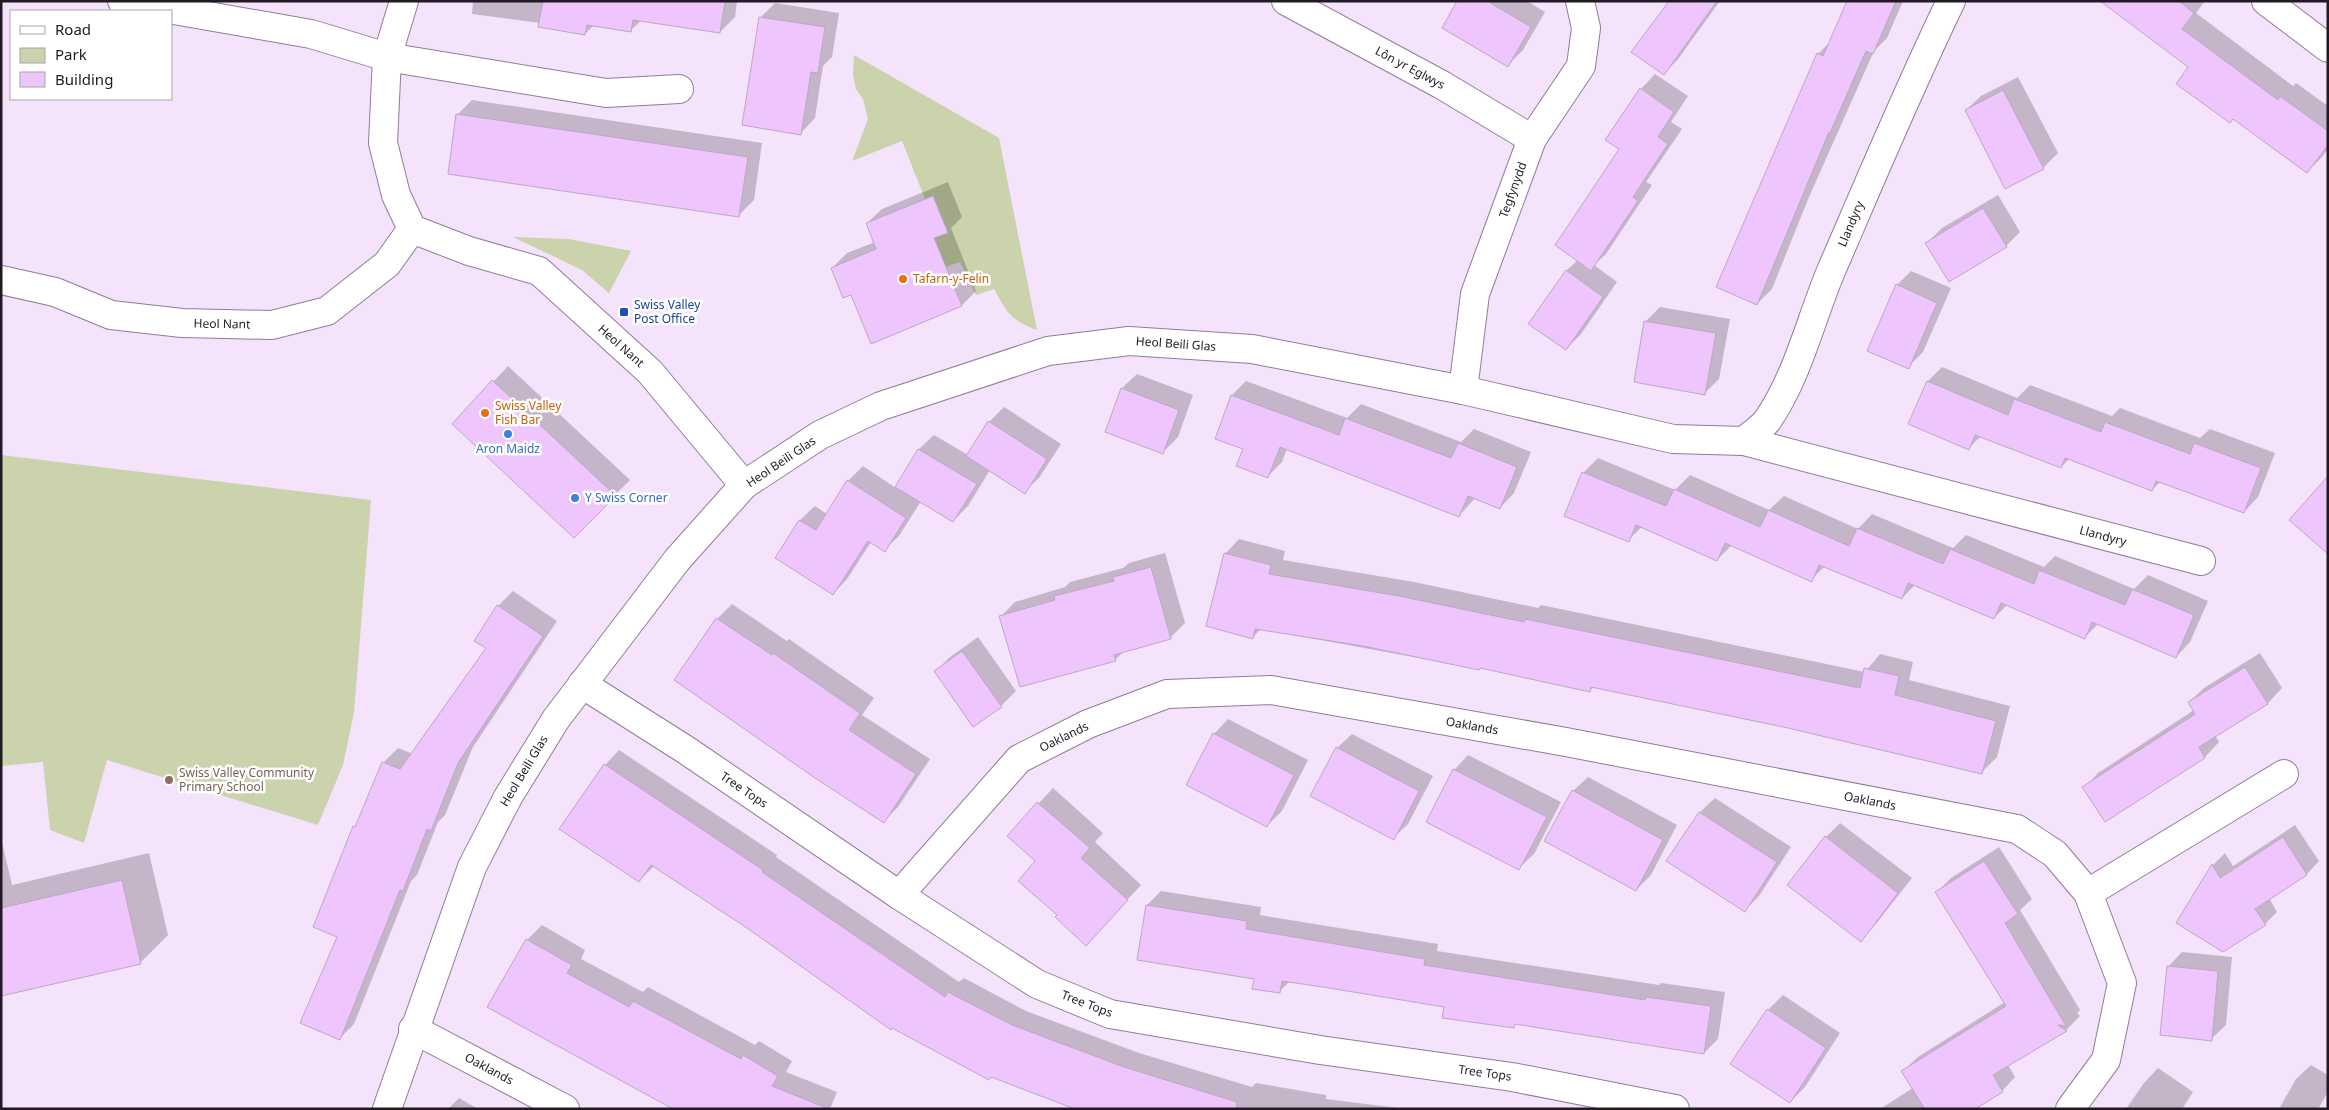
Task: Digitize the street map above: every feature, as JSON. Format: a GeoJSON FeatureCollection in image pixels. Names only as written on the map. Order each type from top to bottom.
{"type":"FeatureCollection","features":[{"type":"Feature","properties":{"kind":"street"},"geometry":{"type":"LineString","coordinates":[[122,1],[311,34],[387,57],[606,94],[679,88]]}},
{"type":"Feature","properties":{"kind":"street"},"geometry":{"type":"LineString","coordinates":[[404,1],[387,57],[383,143],[396,195],[412,229]]}},
{"type":"Feature","properties":{"kind":"street","name":"Lôn yr Eglwys"},"geometry":{"type":"LineString","coordinates":[[1286,1],[1442,85],[1532,139]]}},
{"type":"Feature","properties":{"kind":"street","name":"Tegfynydd"},"geometry":{"type":"LineString","coordinates":[[1462,390],[1475,294],[1532,139],[1581,66],[1586,28],[1580,1]]}},
{"type":"Feature","properties":{"kind":"street","name":"Llandyry"},"geometry":{"type":"LineString","coordinates":[[1744,441],[1766,422],[1801,355],[1822,292],[1857,209],[1911,83],[1951,1]]}},
{"type":"Feature","properties":{"kind":"street"},"geometry":{"type":"LineString","coordinates":[[2266,1],[2328,48]]}},
{"type":"Feature","properties":{"kind":"street","name":"Heol Nant"},"geometry":{"type":"LineString","coordinates":[[1,280],[55,292],[111,315],[182,323],[272,325],[327,311],[387,264],[412,229],[469,251],[538,271],[650,372],[744,485]]}},
{"type":"Feature","properties":{"kind":"street","name":"Heol Beili Glas"},"geometry":{"type":"LineString","coordinates":[[387,1109],[472,867],[508,797],[556,718],[677,560],[744,485],[820,436],[882,406],[1048,351],[1130,341],[1252,349],[1462,390]]}},
{"type":"Feature","properties":{"kind":"street","name":"Llandyry"},"geometry":{"type":"LineString","coordinates":[[1462,390],[1673,439],[1744,441],[2201,561]]}},
{"type":"Feature","properties":{"kind":"street","name":"Tree Tops"},"geometry":{"type":"LineString","coordinates":[[582,684],[686,750],[899,895],[1038,984],[1110,1014],[1320,1050],[1512,1077],[1675,1109]]}},
{"type":"Feature","properties":{"kind":"street","name":"Oaklands"},"geometry":{"type":"LineString","coordinates":[[899,895],[1019,759],[1088,724],[1167,694],[1271,690],[1566,742],[2017,829],[2055,854],[2088,894],[2122,983],[2106,1060],[2070,1109]]}},
{"type":"Feature","properties":{"kind":"street"},"geometry":{"type":"LineString","coordinates":[[2088,894],[2284,774]]}},
{"type":"Feature","properties":{"kind":"street","name":"Oaklands"},"geometry":{"type":"LineString","coordinates":[[414,1029],[565,1109]]}},
{"type":"Feature","properties":{"kind":"green space"},"geometry":{"type":"Polygon","coordinates":[[[854,55],[999,138],[1037,330],[1015,319],[1003,305],[994,289],[976,295],[960,262],[946,267],[934,238],[948,232],[933,196],[925,199],[902,141],[852,161],[868,119],[863,99],[856,89],[853,75],[854,55]]]}},
{"type":"Feature","properties":{"kind":"green space"},"geometry":{"type":"Polygon","coordinates":[[[513,237],[569,239],[631,251],[609,293],[582,270],[513,237]]]}},
{"type":"Feature","properties":{"kind":"green space"},"geometry":{"type":"Polygon","coordinates":[[[1,455],[371,500],[354,713],[343,765],[318,825],[107,760],[84,843],[50,830],[43,762],[1,766],[1,455]]]}},
{"type":"Feature","properties":{"kind":"building"},"geometry":{"type":"Polygon","coordinates":[[[543,1],[725,1],[720,33],[633,20],[631,32],[587,25],[585,35],[538,27],[543,1]]]}},
{"type":"Feature","properties":{"kind":"building"},"geometry":{"type":"Polygon","coordinates":[[[1457,1],[1487,1],[1531,27],[1508,67],[1442,28],[1457,1]]]}},
{"type":"Feature","properties":{"kind":"building"},"geometry":{"type":"Polygon","coordinates":[[[1669,1],[1717,1],[1664,75],[1631,52],[1669,1]]]}},
{"type":"Feature","properties":{"kind":"building"},"geometry":{"type":"Polygon","coordinates":[[[1847,1],[1896,1],[1873,54],[1866,51],[1829,132],[1757,305],[1716,287],[1817,53],[1823,56],[1847,1]]]}},
{"type":"Feature","properties":{"kind":"building"},"geometry":{"type":"Polygon","coordinates":[[[2100,1],[2179,1],[2194,13],[2182,29],[2278,100],[2280,96],[2328,131],[2328,145],[2307,173],[2233,119],[2230,123],[2176,84],[2188,67],[2100,1]]]}},
{"type":"Feature","properties":{"kind":"building"},"geometry":{"type":"Polygon","coordinates":[[[759,17],[825,27],[818,73],[811,72],[801,135],[742,125],[759,17]]]}},
{"type":"Feature","properties":{"kind":"building"},"geometry":{"type":"Polygon","coordinates":[[[1640,88],[1674,112],[1658,137],[1668,144],[1633,197],[1638,201],[1591,271],[1555,245],[1619,149],[1605,140],[1640,88]]]}},
{"type":"Feature","properties":{"kind":"building"},"geometry":{"type":"Polygon","coordinates":[[[2003,90],[2044,169],[2005,189],[1965,110],[2003,90]]]}},
{"type":"Feature","properties":{"kind":"building"},"geometry":{"type":"Polygon","coordinates":[[[456,114],[748,157],[739,217],[448,174],[456,114]]]}},
{"type":"Feature","properties":{"kind":"building"},"geometry":{"type":"Polygon","coordinates":[[[933,196],[948,233],[934,238],[962,306],[871,344],[851,295],[843,298],[831,268],[876,249],[866,223],[933,196]]]}},
{"type":"Feature","properties":{"kind":"building"},"geometry":{"type":"Polygon","coordinates":[[[1983,208],[2007,247],[1949,282],[1925,243],[1983,208]]]}},
{"type":"Feature","properties":{"kind":"building"},"geometry":{"type":"Polygon","coordinates":[[[1566,270],[1603,297],[1566,350],[1528,324],[1566,270]]]}},
{"type":"Feature","properties":{"kind":"building"},"geometry":{"type":"Polygon","coordinates":[[[1896,284],[1937,303],[1909,369],[1867,351],[1896,284]]]}},
{"type":"Feature","properties":{"kind":"building"},"geometry":{"type":"Polygon","coordinates":[[[1644,321],[1716,333],[1705,395],[1634,382],[1644,321]]]}},
{"type":"Feature","properties":{"kind":"building"},"geometry":{"type":"Polygon","coordinates":[[[492,380],[616,496],[574,538],[452,424],[492,380]]]}},
{"type":"Feature","properties":{"kind":"building"},"geometry":{"type":"Polygon","coordinates":[[[1927,381],[2008,415],[2014,399],[2101,432],[2105,422],[2190,454],[2194,443],[2261,468],[2244,513],[2156,481],[2152,491],[2065,458],[2061,468],[1975,435],[1969,450],[1908,424],[1927,381]]]}},
{"type":"Feature","properties":{"kind":"building"},"geometry":{"type":"Polygon","coordinates":[[[1121,388],[1179,410],[1163,454],[1105,432],[1121,388]]]}},
{"type":"Feature","properties":{"kind":"building"},"geometry":{"type":"Polygon","coordinates":[[[1231,395],[1339,435],[1345,418],[1451,458],[1458,443],[1517,467],[1500,509],[1468,496],[1459,517],[1280,447],[1268,478],[1236,466],[1243,449],[1215,439],[1231,395]]]}},
{"type":"Feature","properties":{"kind":"building"},"geometry":{"type":"Polygon","coordinates":[[[988,421],[1047,459],[1025,494],[966,456],[988,421]]]}},
{"type":"Feature","properties":{"kind":"building"},"geometry":{"type":"Polygon","coordinates":[[[918,449],[977,484],[953,522],[895,487],[918,449]]]}},
{"type":"Feature","properties":{"kind":"building"},"geometry":{"type":"Polygon","coordinates":[[[1582,472],[1666,506],[1674,489],[1760,527],[1768,510],[1849,546],[1857,528],[1943,564],[1950,549],[2034,584],[2039,570],[2125,605],[2132,589],[2194,615],[2176,658],[2092,622],[2085,639],[2001,603],[1994,619],[1908,583],[1902,599],[1819,565],[1812,582],[1725,543],[1717,561],[1636,525],[1629,542],[1564,516],[1582,472]]]}},
{"type":"Feature","properties":{"kind":"building"},"geometry":{"type":"Polygon","coordinates":[[[2328,476],[2328,554],[2289,520],[2328,476]]]}},
{"type":"Feature","properties":{"kind":"building"},"geometry":{"type":"Polygon","coordinates":[[[847,480],[906,518],[885,552],[868,541],[833,595],[775,558],[799,520],[816,530],[847,480]]]}},
{"type":"Feature","properties":{"kind":"building"},"geometry":{"type":"Polygon","coordinates":[[[1224,553],[1271,565],[1269,574],[1399,596],[1524,622],[1525,619],[1860,688],[1864,668],[1899,676],[1895,695],[1996,721],[1982,774],[1788,728],[1591,687],[1590,692],[1480,668],[1479,670],[1363,646],[1255,629],[1253,639],[1206,626],[1224,553]]]}},
{"type":"Feature","properties":{"kind":"building"},"geometry":{"type":"Polygon","coordinates":[[[1151,567],[1171,639],[1114,655],[1116,661],[1020,687],[999,616],[1055,600],[1054,596],[1114,581],[1113,577],[1151,567]]]}},
{"type":"Feature","properties":{"kind":"building"},"geometry":{"type":"Polygon","coordinates":[[[497,605],[543,636],[458,763],[431,831],[427,829],[403,891],[400,890],[340,1040],[300,1023],[337,937],[313,927],[353,826],[355,827],[382,762],[400,769],[486,648],[474,641],[497,605]]]}},
{"type":"Feature","properties":{"kind":"building"},"geometry":{"type":"Polygon","coordinates":[[[716,618],[772,655],[773,653],[860,713],[849,730],[916,774],[884,823],[815,778],[674,680],[716,618]]]}},
{"type":"Feature","properties":{"kind":"building"},"geometry":{"type":"Polygon","coordinates":[[[962,651],[1002,707],[973,727],[934,671],[962,651]]]}},
{"type":"Feature","properties":{"kind":"building"},"geometry":{"type":"Polygon","coordinates":[[[2245,667],[2268,704],[2199,747],[2205,758],[2105,822],[2082,787],[2195,714],[2188,702],[2245,667]]]}},
{"type":"Feature","properties":{"kind":"building"},"geometry":{"type":"Polygon","coordinates":[[[1213,733],[1294,775],[1267,827],[1186,785],[1213,733]]]}},
{"type":"Feature","properties":{"kind":"building"},"geometry":{"type":"Polygon","coordinates":[[[1336,747],[1419,791],[1394,840],[1310,796],[1336,747]]]}},
{"type":"Feature","properties":{"kind":"building"},"geometry":{"type":"Polygon","coordinates":[[[604,764],[763,870],[762,872],[945,997],[948,992],[1012,1025],[1124,1067],[1237,1102],[1236,1109],[1075,1109],[991,1077],[989,1080],[892,1028],[891,1030],[747,928],[651,865],[639,882],[559,829],[604,764]]]}},
{"type":"Feature","properties":{"kind":"building"},"geometry":{"type":"Polygon","coordinates":[[[1453,769],[1547,817],[1519,870],[1426,822],[1453,769]]]}},
{"type":"Feature","properties":{"kind":"building"},"geometry":{"type":"Polygon","coordinates":[[[1572,790],[1663,840],[1636,891],[1544,841],[1572,790]]]}},
{"type":"Feature","properties":{"kind":"building"},"geometry":{"type":"Polygon","coordinates":[[[1037,802],[1090,848],[1081,858],[1128,900],[1086,946],[1055,917],[1057,915],[1018,881],[1035,861],[1007,836],[1037,802]]]}},
{"type":"Feature","properties":{"kind":"building"},"geometry":{"type":"Polygon","coordinates":[[[1699,812],[1777,862],[1745,912],[1666,861],[1699,812]]]}},
{"type":"Feature","properties":{"kind":"building"},"geometry":{"type":"Polygon","coordinates":[[[1825,836],[1898,893],[1861,942],[1787,885],[1825,836]]]}},
{"type":"Feature","properties":{"kind":"building"},"geometry":{"type":"Polygon","coordinates":[[[2283,837],[2307,875],[2255,909],[2266,925],[2223,952],[2176,923],[2212,864],[2220,878],[2283,837]]]}},
{"type":"Feature","properties":{"kind":"building"},"geometry":{"type":"Polygon","coordinates":[[[1984,861],[2018,914],[2005,923],[2066,1026],[2058,1025],[2067,1031],[1993,1075],[2003,1092],[1975,1109],[1925,1109],[1901,1071],[2006,1006],[1935,892],[1984,861]]]}},
{"type":"Feature","properties":{"kind":"building"},"geometry":{"type":"Polygon","coordinates":[[[122,880],[141,964],[1,996],[1,908],[122,880]]]}},
{"type":"Feature","properties":{"kind":"building"},"geometry":{"type":"Polygon","coordinates":[[[1146,905],[1247,921],[1246,929],[1425,959],[1424,965],[1645,1000],[1646,997],[1711,1006],[1704,1054],[1515,1024],[1514,1028],[1442,1018],[1444,1007],[1282,981],[1280,993],[1252,989],[1254,979],[1137,960],[1146,905]]]}},
{"type":"Feature","properties":{"kind":"building"},"geometry":{"type":"Polygon","coordinates":[[[526,939],[572,965],[567,973],[629,1007],[633,1001],[741,1059],[743,1055],[778,1076],[772,1086],[824,1107],[824,1109],[673,1109],[487,1007],[526,939]]]}},
{"type":"Feature","properties":{"kind":"building"},"geometry":{"type":"Polygon","coordinates":[[[2167,966],[2218,971],[2212,1041],[2160,1035],[2167,966]]]}},
{"type":"Feature","properties":{"kind":"building"},"geometry":{"type":"Polygon","coordinates":[[[1767,1009],[1826,1048],[1790,1103],[1730,1064],[1767,1009]]]}},
{"type":"Feature","properties":{"kind":"place","name":"Tafarn-y-Felin"},"geometry":{"type":"Point","coordinates":[903,279]}},
{"type":"Feature","properties":{"kind":"place","name":"Swiss Valley Post Office"},"geometry":{"type":"Point","coordinates":[624,312]}},
{"type":"Feature","properties":{"kind":"place","name":"Swiss Valley Fish Bar"},"geometry":{"type":"Point","coordinates":[485,413]}},
{"type":"Feature","properties":{"kind":"place","name":"Aron Maidz"},"geometry":{"type":"Point","coordinates":[508,434]}},
{"type":"Feature","properties":{"kind":"place","name":"Y Swiss Corner"},"geometry":{"type":"Point","coordinates":[575,498]}},
{"type":"Feature","properties":{"kind":"place","name":"Swiss Valley Community Primary School"},"geometry":{"type":"Point","coordinates":[169,780]}}]}
